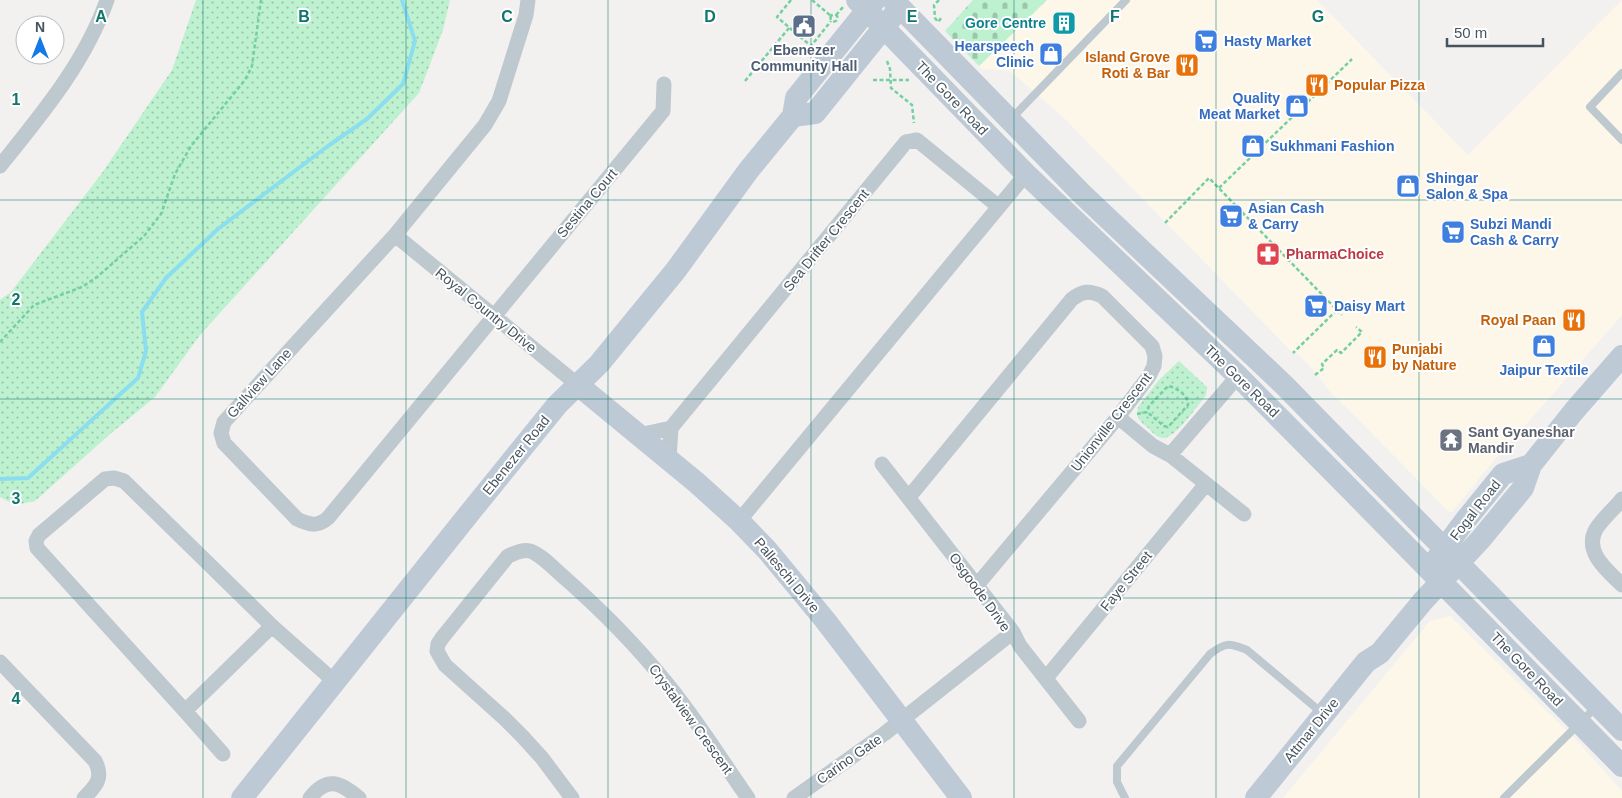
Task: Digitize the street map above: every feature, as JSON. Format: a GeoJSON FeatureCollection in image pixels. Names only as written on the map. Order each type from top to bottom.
{"type":"FeatureCollection","features":[{"type":"Feature","properties":{"kind":"main road","name":"The Gore Road"},"geometry":{"type":"LineString","coordinates":[[899,2],[1009,120],[1082,193],[1284,385],[1622,730]]}},
{"type":"Feature","properties":{"kind":"main road"},"geometry":{"type":"LineString","coordinates":[[793,116],[815,113],[883,27],[899,2]]}},
{"type":"Feature","properties":{"kind":"main road","name":"The Gore Road"},"geometry":{"type":"LineString","coordinates":[[861,4],[1026,174],[1238,376],[1622,766]]}},
{"type":"Feature","properties":{"kind":"main road","name":"Ebenezer Road"},"geometry":{"type":"LineString","coordinates":[[242,798],[557,405],[600,364],[676,270],[748,171],[793,116],[796,98],[861,4]]}},
{"type":"Feature","properties":{"kind":"main road","name":"Fogal Road"},"geometry":{"type":"LineString","coordinates":[[1435,575],[1452,556],[1480,540],[1523,488],[1531,465],[1574,411],[1622,356]]}},
{"type":"Feature","properties":{"kind":"main road","name":"Palleschi Drive"},"geometry":{"type":"LineString","coordinates":[[578,385],[668,459],[739,521],[767,550],[903,720],[961,798]]}},
{"type":"Feature","properties":{"kind":"main road","name":"Attmar Drive"},"geometry":{"type":"LineString","coordinates":[[1256,798],[1366,662],[1380,653],[1423,601],[1435,575]]}},
{"type":"Feature","properties":{"kind":"street"},"geometry":{"type":"LineString","coordinates":[[0,166],[49,105],[90,40],[107,0]]}},
{"type":"Feature","properties":{"kind":"street","name":"Gallview Lane"},"geometry":{"type":"LineString","coordinates":[[493,316],[322,523],[309,525],[297,519],[224,443],[221,433],[224,422],[395,235],[474,139],[494,110],[499,101],[526,15],[528,0]]}},
{"type":"Feature","properties":{"kind":"street","name":"Sestina Court"},"geometry":{"type":"LineString","coordinates":[[493,316],[663,111],[664,84]]}},
{"type":"Feature","properties":{"kind":"street","name":"Sea Drifter Crescent"},"geometry":{"type":"LineString","coordinates":[[672,428],[906,142],[917,140],[999,207]]}},
{"type":"Feature","properties":{"kind":"street"},"geometry":{"type":"LineString","coordinates":[[739,521],[1026,174]]}},
{"type":"Feature","properties":{"kind":"street","name":"Royal Country Drive"},"geometry":{"type":"LineString","coordinates":[[395,235],[578,385]]}},
{"type":"Feature","properties":{"kind":"street","name":"Unionville Crescent"},"geometry":{"type":"LineString","coordinates":[[909,498],[1072,299],[1081,292],[1091,291],[1102,296],[1152,346],[1156,356],[1149,376],[1118,417],[977,585]]}},
{"type":"Feature","properties":{"kind":"street"},"geometry":{"type":"LineString","coordinates":[[1170,455],[1238,376]]}},
{"type":"Feature","properties":{"kind":"street"},"geometry":{"type":"LineString","coordinates":[[1118,417],[1153,446],[1170,455],[1244,514]]}},
{"type":"Feature","properties":{"kind":"street"},"geometry":{"type":"LineString","coordinates":[[639,436],[672,428],[668,459]]}},
{"type":"Feature","properties":{"kind":"street","name":"Osgoode Drive"},"geometry":{"type":"LineString","coordinates":[[882,464],[1014,632],[903,720]]}},
{"type":"Feature","properties":{"kind":"street"},"geometry":{"type":"LineString","coordinates":[[223,754],[37,548],[36,540],[39,535],[105,479],[114,478],[124,482],[272,626],[334,682]]}},
{"type":"Feature","properties":{"kind":"street","name":"Faye Street"},"geometry":{"type":"LineString","coordinates":[[1046,678],[1206,484]]}},
{"type":"Feature","properties":{"kind":"street"},"geometry":{"type":"LineString","coordinates":[[1622,499],[1596,529],[1593,540],[1593,550],[1599,561],[1622,585]]}},
{"type":"Feature","properties":{"kind":"street","name":"Crystalview Crescent"},"geometry":{"type":"LineString","coordinates":[[572,798],[542,758],[522,736],[445,665],[437,651],[438,644],[442,638],[508,556],[521,551],[532,552],[543,559],[600,610],[645,658],[665,680],[748,798]]}},
{"type":"Feature","properties":{"kind":"street"},"geometry":{"type":"LineString","coordinates":[[185,711],[272,626]]}},
{"type":"Feature","properties":{"kind":"street"},"geometry":{"type":"LineString","coordinates":[[1014,632],[1020,646],[1079,721]]}},
{"type":"Feature","properties":{"kind":"street"},"geometry":{"type":"LineString","coordinates":[[0,662],[95,761],[99,769],[99,778],[96,786],[84,798]]}},
{"type":"Feature","properties":{"kind":"street","name":"Carino Gate"},"geometry":{"type":"LineString","coordinates":[[794,798],[903,720]]}},
{"type":"Feature","properties":{"kind":"street"},"geometry":{"type":"LineString","coordinates":[[310,798],[318,788],[329,783],[341,784],[359,798]]}},
{"type":"Feature","properties":{"kind":"lane"},"geometry":{"type":"LineString","coordinates":[[1009,120],[1126,0]]}},
{"type":"Feature","properties":{"kind":"lane"},"geometry":{"type":"LineString","coordinates":[[1622,73],[1590,107],[1622,140]]}},
{"type":"Feature","properties":{"kind":"lane"},"geometry":{"type":"LineString","coordinates":[[1125,798],[1117,782],[1117,766],[1210,654],[1221,646],[1233,645],[1247,650],[1324,714]]}},
{"type":"Feature","properties":{"kind":"lane"},"geometry":{"type":"LineString","coordinates":[[1504,798],[1598,705]]}},
{"type":"Feature","properties":{"kind":"path"},"geometry":{"type":"LineString","coordinates":[[0,342],[34,304],[82,287],[97,278],[144,236],[161,214],[175,174],[191,146],[245,80],[252,66],[261,0]]}},
{"type":"Feature","properties":{"kind":"path"},"geometry":{"type":"LineString","coordinates":[[791,0],[777,17],[811,46],[832,21],[835,22],[837,20],[836,15]]}},
{"type":"Feature","properties":{"kind":"path"},"geometry":{"type":"LineString","coordinates":[[812,0],[831,16],[832,21]]}},
{"type":"Feature","properties":{"kind":"path"},"geometry":{"type":"LineString","coordinates":[[939,0],[934,5],[935,18],[938,22],[942,17]]}},
{"type":"Feature","properties":{"kind":"path"},"geometry":{"type":"LineString","coordinates":[[831,16],[861,4]]}},
{"type":"Feature","properties":{"kind":"path"},"geometry":{"type":"LineString","coordinates":[[745,81],[789,28]]}},
{"type":"Feature","properties":{"kind":"path"},"geometry":{"type":"LineString","coordinates":[[1219,188],[1352,58]]}},
{"type":"Feature","properties":{"kind":"path"},"geometry":{"type":"LineString","coordinates":[[887,61],[890,69],[891,88],[912,105],[914,123]]}},
{"type":"Feature","properties":{"kind":"path"},"geometry":{"type":"LineString","coordinates":[[873,80],[909,80]]}},
{"type":"Feature","properties":{"kind":"path"},"geometry":{"type":"LineString","coordinates":[[1165,223],[1209,178],[1342,315]]}},
{"type":"Feature","properties":{"kind":"path"},"geometry":{"type":"LineString","coordinates":[[1293,353],[1338,310]]}},
{"type":"Feature","properties":{"kind":"path"},"geometry":{"type":"LineString","coordinates":[[1315,375],[1324,368],[1322,364],[1337,350],[1341,353],[1362,332],[1356,327]]}},
{"type":"Feature","properties":{"kind":"path"},"geometry":{"type":"LineString","coordinates":[[1136,414],[1147,412],[1164,426],[1168,427],[1189,401],[1172,387],[1168,386],[1149,406],[1147,412]]}},
{"type":"Feature","properties":{"kind":"shaded area"},"geometry":{"type":"Polygon","coordinates":[[[1047,0],[1317,0],[1468,155],[1622,0],[1622,315],[1486,470],[1452,512],[1449,512],[1330,392],[1300,356],[1290,350],[1063,117],[1010,71],[982,69],[979,66],[1047,0]]]}},
{"type":"Feature","properties":{"kind":"shaded area"},"geometry":{"type":"Polygon","coordinates":[[[1450,616],[1578,742],[1622,791],[1622,798],[1283,798],[1430,621],[1450,616]]]}},
{"type":"Feature","properties":{"kind":"green space"},"geometry":{"type":"Polygon","coordinates":[[[196,0],[450,0],[443,30],[419,93],[200,335],[155,397],[35,501],[15,505],[0,497],[0,300],[11,292],[102,173],[172,70],[196,0]]]}},
{"type":"Feature","properties":{"kind":"green space"},"geometry":{"type":"Polygon","coordinates":[[[973,0],[1047,0],[979,66],[945,31],[973,0]]]}},
{"type":"Feature","properties":{"kind":"green space"},"geometry":{"type":"Polygon","coordinates":[[[1179,361],[1207,387],[1206,395],[1180,428],[1168,437],[1163,438],[1154,434],[1140,421],[1137,414],[1138,407],[1159,380],[1179,361]]]}},
{"type":"Feature","properties":{"kind":"waterway"},"geometry":{"type":"LineString","coordinates":[[0,479],[28,478],[138,378],[146,351],[142,312],[166,278],[218,229],[367,119],[403,84],[415,41],[402,0]]}},
{"type":"Feature","properties":{"kind":"place","name":"Gore Centre"},"geometry":{"type":"Point","coordinates":[1064,23]}},
{"type":"Feature","properties":{"kind":"place","name":"Ebenezer Community Hall"},"geometry":{"type":"Point","coordinates":[804,26]}},
{"type":"Feature","properties":{"kind":"place","name":"Hasty Market"},"geometry":{"type":"Point","coordinates":[1206,41]}},
{"type":"Feature","properties":{"kind":"place","name":"Hearspeech Clinic"},"geometry":{"type":"Point","coordinates":[1051,54]}},
{"type":"Feature","properties":{"kind":"place","name":"Island Grove Roti & Bar"},"geometry":{"type":"Point","coordinates":[1187,65]}},
{"type":"Feature","properties":{"kind":"place","name":"Popular Pizza"},"geometry":{"type":"Point","coordinates":[1317,85]}},
{"type":"Feature","properties":{"kind":"place","name":"Quality Meat Market"},"geometry":{"type":"Point","coordinates":[1297,106]}},
{"type":"Feature","properties":{"kind":"place","name":"Sukhmani Fashion"},"geometry":{"type":"Point","coordinates":[1253,146]}},
{"type":"Feature","properties":{"kind":"place","name":"Shingar Salon & Spa"},"geometry":{"type":"Point","coordinates":[1408,186]}},
{"type":"Feature","properties":{"kind":"place","name":"Asian Cash & Carry"},"geometry":{"type":"Point","coordinates":[1231,216]}},
{"type":"Feature","properties":{"kind":"place","name":"Subzi Mandi Cash & Carry"},"geometry":{"type":"Point","coordinates":[1453,232]}},
{"type":"Feature","properties":{"kind":"place","name":"PharmaChoice"},"geometry":{"type":"Point","coordinates":[1268,254]}},
{"type":"Feature","properties":{"kind":"place","name":"Daisy Mart"},"geometry":{"type":"Point","coordinates":[1316,306]}},
{"type":"Feature","properties":{"kind":"place","name":"Royal Paan"},"geometry":{"type":"Point","coordinates":[1574,320]}},
{"type":"Feature","properties":{"kind":"place","name":"Jaipur Textile"},"geometry":{"type":"Point","coordinates":[1544,346]}},
{"type":"Feature","properties":{"kind":"place","name":"Punjabi by Nature"},"geometry":{"type":"Point","coordinates":[1375,357]}},
{"type":"Feature","properties":{"kind":"place","name":"Sant Gyaneshar Mandir"},"geometry":{"type":"Point","coordinates":[1451,440]}}]}
